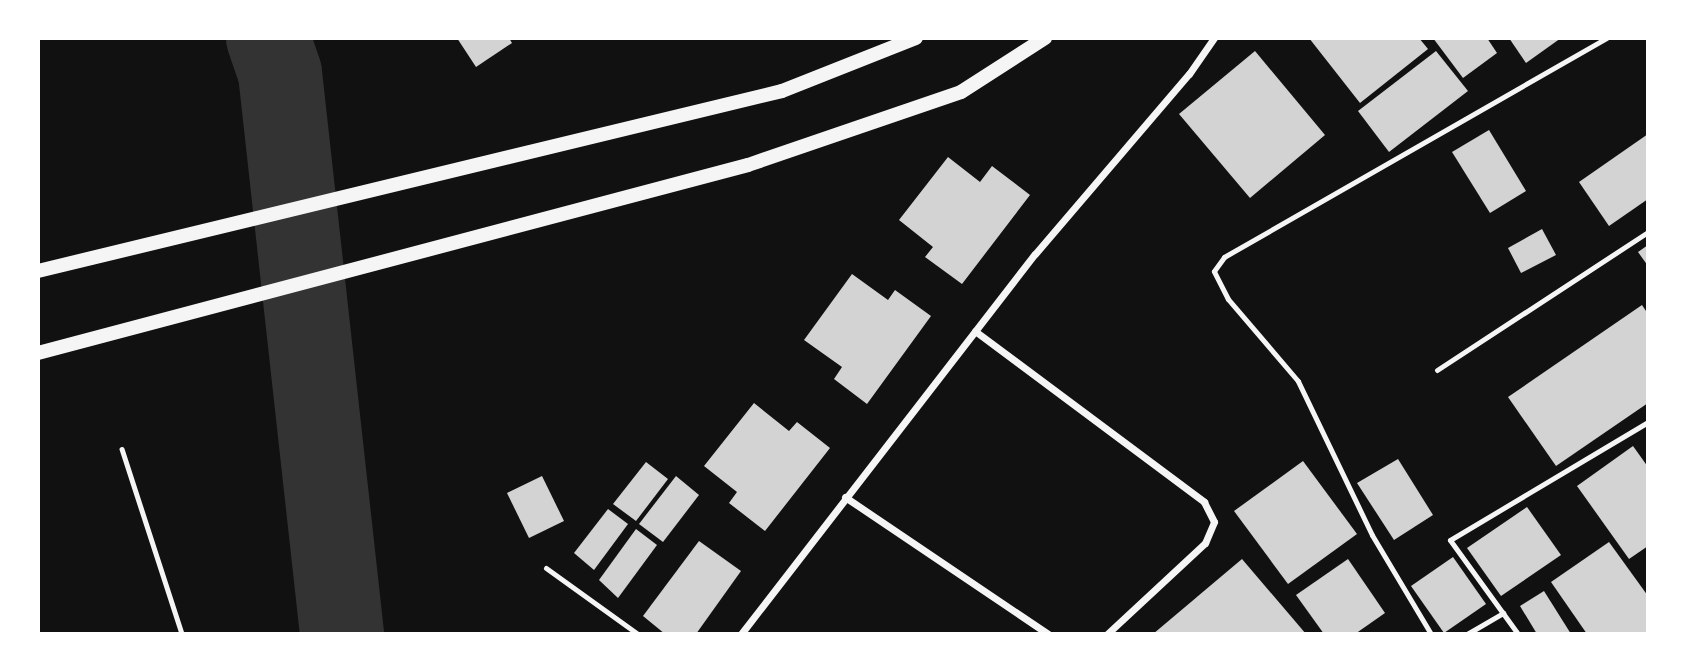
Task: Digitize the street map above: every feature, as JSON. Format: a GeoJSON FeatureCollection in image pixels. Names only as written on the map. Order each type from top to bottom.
{"type":"FeatureCollection","features":[{"type":"Feature","properties":{"kind":"main road"},"geometry":{"type":"LineString","coordinates":[[44,269],[782,90],[916,38]]}},
{"type":"Feature","properties":{"kind":"main road"},"geometry":{"type":"LineString","coordinates":[[38,353],[748,165],[961,92],[1045,38]]}},
{"type":"Feature","properties":{"kind":"street"},"geometry":{"type":"LineString","coordinates":[[741,634],[975,331],[1214,38]]}},
{"type":"Feature","properties":{"kind":"street"},"geometry":{"type":"LineString","coordinates":[[975,331],[1204,502],[1213,522],[1205,543],[1107,634]]}},
{"type":"Feature","properties":{"kind":"street"},"geometry":{"type":"LineString","coordinates":[[845,497],[1048,634]]}},
{"type":"Feature","properties":{"kind":"lane"},"geometry":{"type":"LineString","coordinates":[[1431,634],[1372,535],[1298,381],[1228,299],[1214,271],[1224,257],[1607,38]]}},
{"type":"Feature","properties":{"kind":"lane"},"geometry":{"type":"LineString","coordinates":[[1437,370],[1647,232]]}},
{"type":"Feature","properties":{"kind":"lane"},"geometry":{"type":"LineString","coordinates":[[1518,634],[1450,540],[1647,422]]}},
{"type":"Feature","properties":{"kind":"lane"},"geometry":{"type":"LineString","coordinates":[[546,568],[638,634]]}},
{"type":"Feature","properties":{"kind":"lane"},"geometry":{"type":"LineString","coordinates":[[1468,634],[1503,613]]}},
{"type":"Feature","properties":{"kind":"path"},"geometry":{"type":"LineString","coordinates":[[122,449],[182,634]]}},
{"type":"Feature","properties":{"kind":"building"},"geometry":{"type":"Polygon","coordinates":[[[457,38],[509,38],[512,43],[476,67],[457,38]]]}},
{"type":"Feature","properties":{"kind":"building"},"geometry":{"type":"Polygon","coordinates":[[[1309,38],[1419,38],[1428,49],[1360,103],[1309,38]]]}},
{"type":"Feature","properties":{"kind":"building"},"geometry":{"type":"Polygon","coordinates":[[[1433,38],[1487,38],[1497,53],[1463,78],[1433,38]]]}},
{"type":"Feature","properties":{"kind":"building"},"geometry":{"type":"Polygon","coordinates":[[[1509,38],[1561,38],[1526,63],[1509,38]]]}},
{"type":"Feature","properties":{"kind":"building"},"geometry":{"type":"Polygon","coordinates":[[[1255,51],[1325,135],[1250,198],[1179,114],[1255,51]]]}},
{"type":"Feature","properties":{"kind":"building"},"geometry":{"type":"Polygon","coordinates":[[[1436,51],[1468,91],[1389,152],[1358,111],[1436,51]]]}},
{"type":"Feature","properties":{"kind":"building"},"geometry":{"type":"Polygon","coordinates":[[[1489,130],[1526,191],[1490,213],[1452,152],[1489,130]]]}},
{"type":"Feature","properties":{"kind":"building"},"geometry":{"type":"Polygon","coordinates":[[[1648,134],[1648,199],[1609,226],[1579,182],[1648,134]]]}},
{"type":"Feature","properties":{"kind":"building"},"geometry":{"type":"Polygon","coordinates":[[[948,157],[980,182],[992,166],[1030,195],[962,284],[925,257],[933,247],[899,220],[948,157]]]}},
{"type":"Feature","properties":{"kind":"building"},"geometry":{"type":"Polygon","coordinates":[[[1542,229],[1556,255],[1521,273],[1508,248],[1542,229]]]}},
{"type":"Feature","properties":{"kind":"building"},"geometry":{"type":"Polygon","coordinates":[[[1648,245],[1648,266],[1638,252],[1648,245]]]}},
{"type":"Feature","properties":{"kind":"building"},"geometry":{"type":"Polygon","coordinates":[[[852,274],[888,300],[895,290],[931,316],[867,404],[834,379],[842,367],[804,340],[852,274]]]}},
{"type":"Feature","properties":{"kind":"building"},"geometry":{"type":"Polygon","coordinates":[[[1642,305],[1648,314],[1648,403],[1556,466],[1508,397],[1642,305]]]}},
{"type":"Feature","properties":{"kind":"building"},"geometry":{"type":"Polygon","coordinates":[[[754,403],[789,431],[797,422],[830,448],[765,531],[729,503],[737,492],[704,466],[754,403]]]}},
{"type":"Feature","properties":{"kind":"building"},"geometry":{"type":"Polygon","coordinates":[[[1633,446],[1648,467],[1648,546],[1629,559],[1577,486],[1633,446]]]}},
{"type":"Feature","properties":{"kind":"building"},"geometry":{"type":"Polygon","coordinates":[[[1398,459],[1433,515],[1394,540],[1357,483],[1398,459]]]}},
{"type":"Feature","properties":{"kind":"building"},"geometry":{"type":"Polygon","coordinates":[[[1303,461],[1357,534],[1288,584],[1234,511],[1303,461]]]}},
{"type":"Feature","properties":{"kind":"building"},"geometry":{"type":"Polygon","coordinates":[[[646,462],[668,479],[636,521],[613,504],[646,462]]]}},
{"type":"Feature","properties":{"kind":"building"},"geometry":{"type":"Polygon","coordinates":[[[542,476],[564,521],[529,538],[507,493],[542,476]]]}},
{"type":"Feature","properties":{"kind":"building"},"geometry":{"type":"Polygon","coordinates":[[[676,476],[699,495],[663,542],[639,524],[676,476]]]}},
{"type":"Feature","properties":{"kind":"building"},"geometry":{"type":"Polygon","coordinates":[[[1527,507],[1561,555],[1501,596],[1467,548],[1527,507]]]}},
{"type":"Feature","properties":{"kind":"building"},"geometry":{"type":"Polygon","coordinates":[[[608,509],[628,524],[594,570],[574,553],[608,509]]]}},
{"type":"Feature","properties":{"kind":"building"},"geometry":{"type":"Polygon","coordinates":[[[636,529],[657,545],[618,598],[599,580],[636,529]]]}},
{"type":"Feature","properties":{"kind":"building"},"geometry":{"type":"Polygon","coordinates":[[[699,541],[741,571],[696,634],[665,634],[643,616],[699,541]]]}},
{"type":"Feature","properties":{"kind":"building"},"geometry":{"type":"Polygon","coordinates":[[[1609,542],[1648,596],[1648,634],[1587,634],[1551,582],[1609,542]]]}},
{"type":"Feature","properties":{"kind":"building"},"geometry":{"type":"Polygon","coordinates":[[[1453,557],[1486,604],[1444,633],[1411,586],[1453,557]]]}},
{"type":"Feature","properties":{"kind":"building"},"geometry":{"type":"Polygon","coordinates":[[[1242,559],[1306,634],[1153,634],[1242,559]]]}},
{"type":"Feature","properties":{"kind":"building"},"geometry":{"type":"Polygon","coordinates":[[[1348,559],[1385,613],[1355,634],[1324,634],[1296,595],[1348,559]]]}},
{"type":"Feature","properties":{"kind":"building"},"geometry":{"type":"Polygon","coordinates":[[[1544,591],[1571,634],[1537,634],[1520,606],[1544,591]]]}},
{"type":"Feature","properties":{"kind":"waterway"},"geometry":{"type":"LineString","coordinates":[[268,38],[280,73],[342,634]]}}]}
